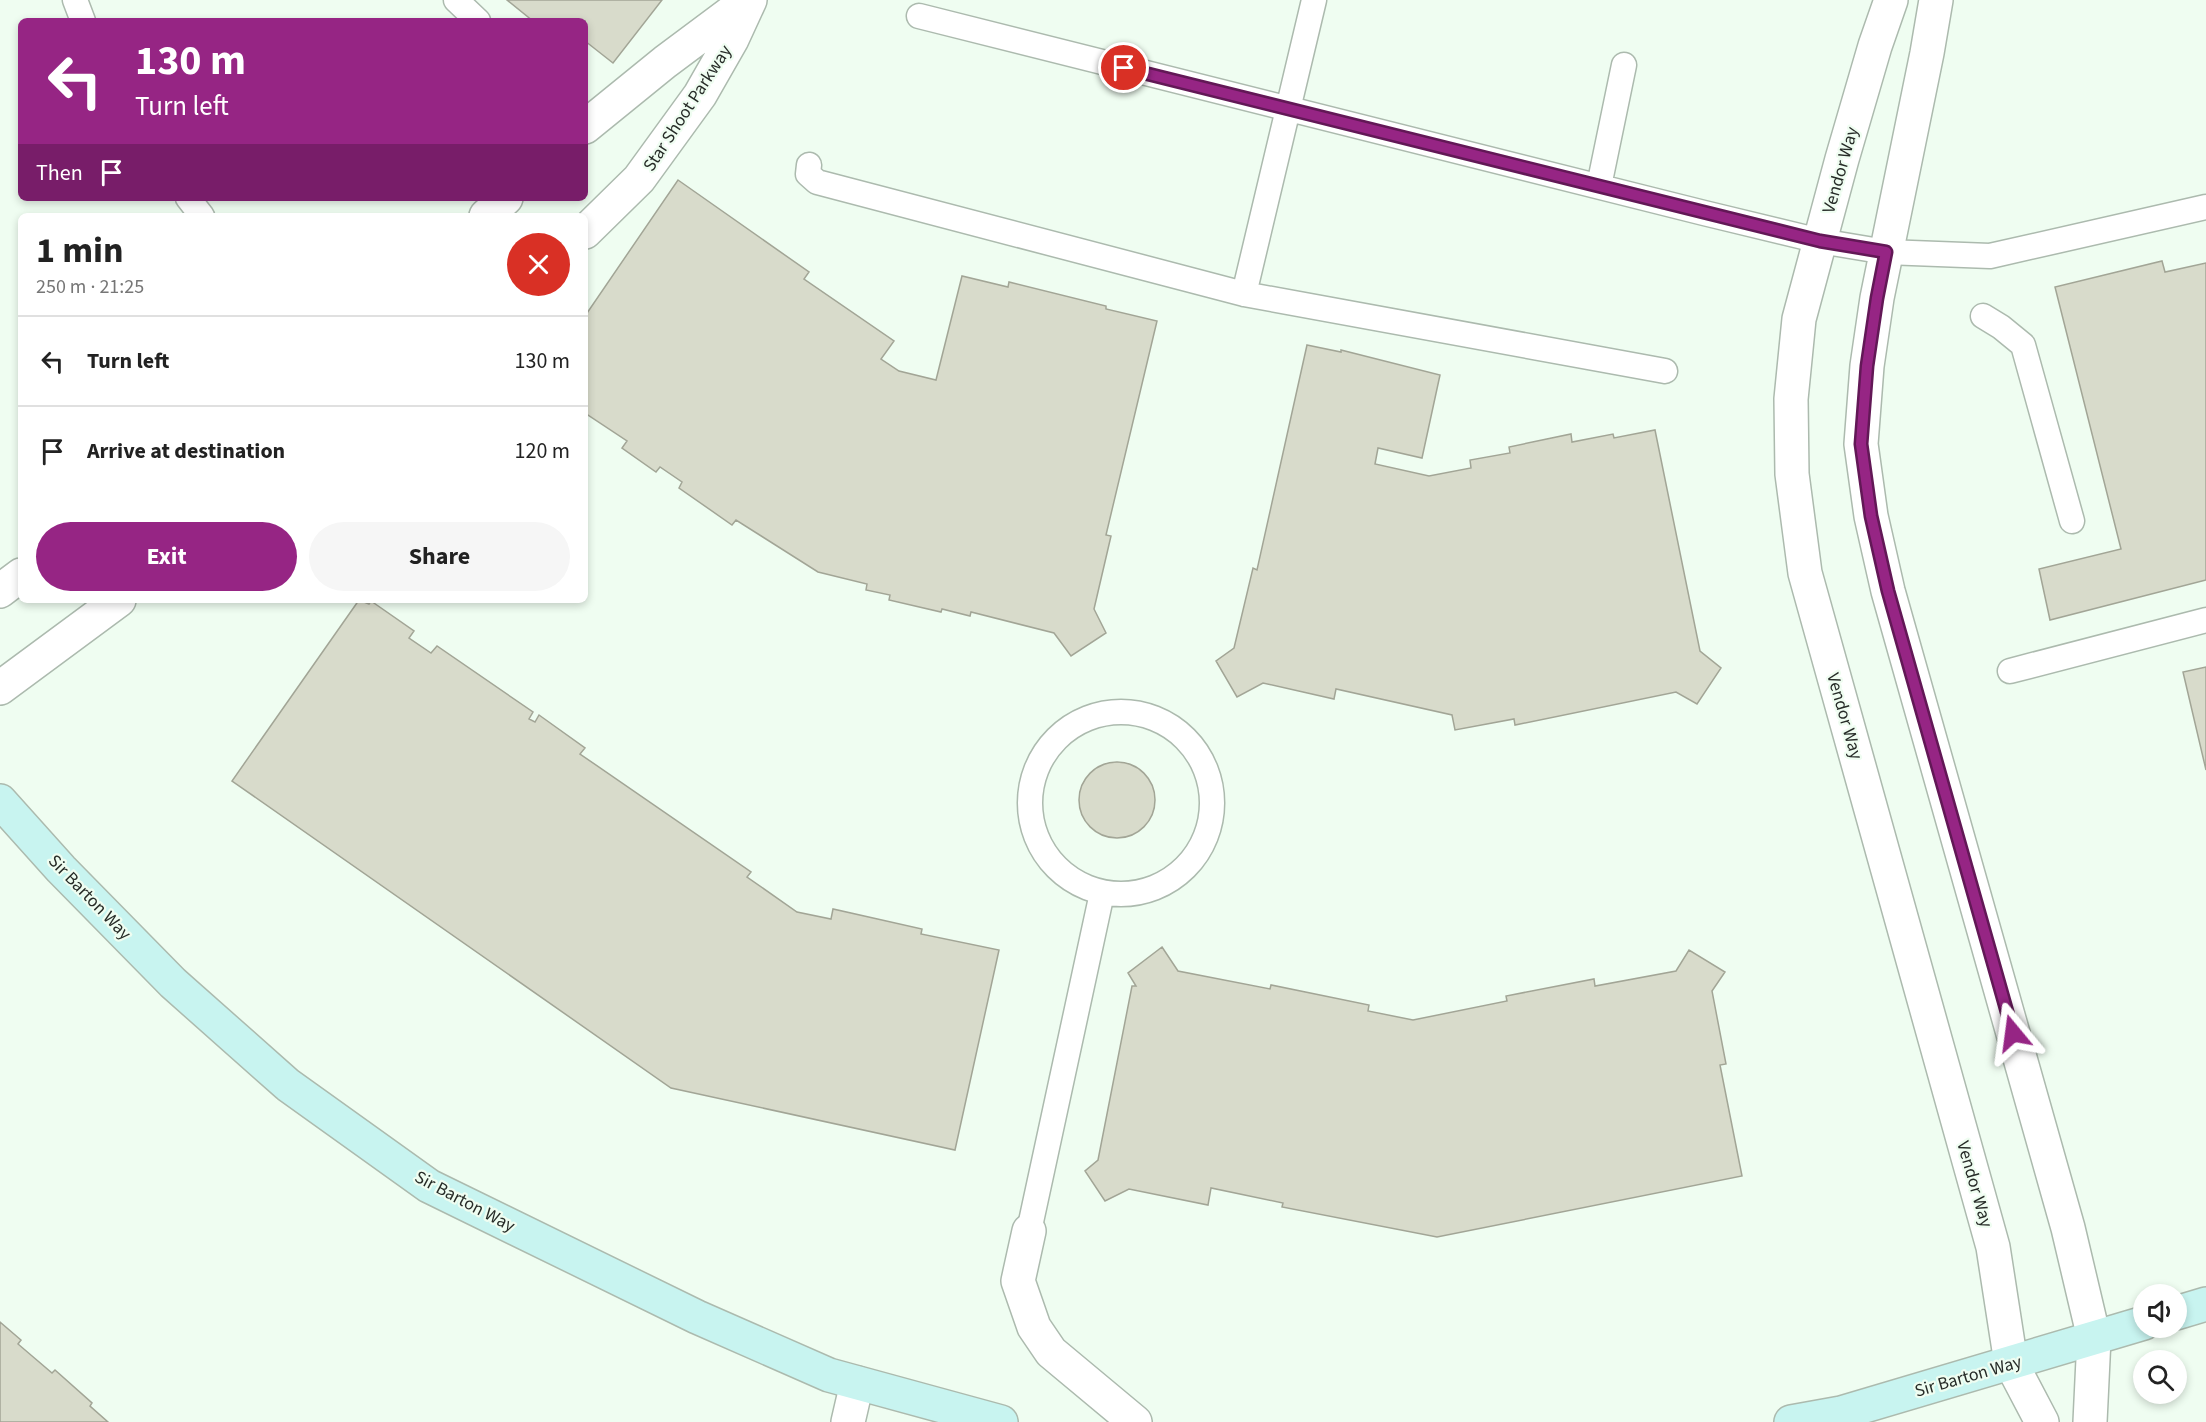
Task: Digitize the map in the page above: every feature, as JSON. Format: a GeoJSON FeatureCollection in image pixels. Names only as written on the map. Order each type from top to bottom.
{"type":"FeatureCollection","features":[{"type":"Feature","properties":{"kind":"main road","name":"Sir Barton Way"},"geometry":{"type":"LineString","coordinates":[[0,801],[61,868],[182,991],[288,1085],[429,1186],[697,1317],[829,1375],[954,1416],[1000,1422]]}},
{"type":"Feature","properties":{"kind":"main road"},"geometry":{"type":"LineString","coordinates":[[2187,1310],[2206,1304]]}},
{"type":"Feature","properties":{"kind":"main road","name":"Sir Barton Way"},"geometry":{"type":"LineString","coordinates":[[1791,1422],[1841,1413],[2133,1326]]}},
{"type":"Feature","properties":{"kind":"street","name":"Star Shoot Parkway"},"geometry":{"type":"LineString","coordinates":[[588,125],[665,62],[749,0]]}},
{"type":"Feature","properties":{"kind":"street","name":"Star Shoot Parkway"},"geometry":{"type":"LineString","coordinates":[[588,229],[639,179],[700,95],[732,39],[749,0]]}},
{"type":"Feature","properties":{"kind":"street","name":"Vendor Way"},"geometry":{"type":"LineString","coordinates":[[1891,0],[1875,46],[1799,319],[1791,399],[1792,474],[1805,573],[1993,1247],[2011,1363],[2042,1422]]}},
{"type":"Feature","properties":{"kind":"street"},"geometry":{"type":"LineString","coordinates":[[1935,0],[1927,53],[1877,298],[1867,366],[1861,444],[1871,516],[1888,591],[2068,1228],[2094,1338],[2090,1422]]}},
{"type":"Feature","properties":{"kind":"street"},"geometry":{"type":"LineString","coordinates":[[489,213],[503,201]]}},
{"type":"Feature","properties":{"kind":"street"},"geometry":{"type":"LineString","coordinates":[[0,591],[18,577]]}},
{"type":"Feature","properties":{"kind":"street"},"geometry":{"type":"LineString","coordinates":[[0,688],[115,603]]}},
{"type":"Feature","properties":{"kind":"street"},"geometry":{"type":"LineString","coordinates":[[1029,1231],[1018,1281],[1034,1327],[1052,1352],[1135,1422]]}},
{"type":"Feature","properties":{"kind":"street"},"geometry":{"type":"LineString","coordinates":[[848,1422],[857,1383]]}},
{"type":"Feature","properties":{"kind":"lane"},"geometry":{"type":"LineString","coordinates":[[75,0],[82,18]]}},
{"type":"Feature","properties":{"kind":"lane"},"geometry":{"type":"LineString","coordinates":[[456,0],[475,18]]}},
{"type":"Feature","properties":{"kind":"lane"},"geometry":{"type":"LineString","coordinates":[[1244,294],[1314,0]]}},
{"type":"Feature","properties":{"kind":"lane"},"geometry":{"type":"LineString","coordinates":[[919,16],[1287,110],[1820,241],[1886,252],[1990,256],[2206,207]]}},
{"type":"Feature","properties":{"kind":"lane"},"geometry":{"type":"LineString","coordinates":[[1599,186],[1624,65]]}},
{"type":"Feature","properties":{"kind":"lane"},"geometry":{"type":"LineString","coordinates":[[809,165],[808,174],[817,182],[1244,294],[1665,371]]}},
{"type":"Feature","properties":{"kind":"lane"},"geometry":{"type":"LineString","coordinates":[[190,201],[200,213]]}},
{"type":"Feature","properties":{"kind":"lane"},"geometry":{"type":"LineString","coordinates":[[1983,316],[2023,345],[2072,521]]}},
{"type":"Feature","properties":{"kind":"lane"},"geometry":{"type":"LineString","coordinates":[[2010,671],[2206,620]]}},
{"type":"Feature","properties":{"kind":"lane"},"geometry":{"type":"LineString","coordinates":[[1128,712],[1151,717],[1170,726],[1187,739],[1200,756],[1210,782],[1212,810],[1206,837],[1192,861],[1170,880],[1149,890],[1125,895],[1102,893],[1082,886],[1050,861],[1036,837],[1030,810],[1032,782],[1042,757],[1060,735],[1084,720],[1106,713],[1128,712]]}},
{"type":"Feature","properties":{"kind":"lane"},"geometry":{"type":"LineString","coordinates":[[1029,1231],[1102,893]]}},
{"type":"Feature","properties":{"kind":"building"},"geometry":{"type":"Polygon","coordinates":[[[507,0],[662,0],[613,63],[588,43],[588,18],[529,18],[507,0]]]}},
{"type":"Feature","properties":{"kind":"building"},"geometry":{"type":"Polygon","coordinates":[[[678,180],[809,272],[804,279],[894,341],[881,359],[899,371],[936,380],[962,276],[1008,287],[1009,282],[1157,321],[1106,535],[1111,536],[1094,609],[1106,633],[1071,656],[1054,633],[971,612],[970,616],[942,609],[941,612],[889,600],[890,595],[866,590],[867,584],[818,572],[736,520],[732,525],[679,488],[682,482],[660,467],[656,472],[622,448],[627,441],[588,415],[588,312],[678,180]]]}},
{"type":"Feature","properties":{"kind":"building"},"geometry":{"type":"Polygon","coordinates":[[[2162,261],[2165,272],[2206,263],[2206,580],[2050,620],[2039,569],[2121,549],[2055,287],[2162,261]]]}},
{"type":"Feature","properties":{"kind":"building"},"geometry":{"type":"Polygon","coordinates":[[[1307,345],[1341,352],[1341,350],[1440,375],[1422,458],[1378,448],[1375,464],[1429,476],[1471,468],[1470,460],[1510,453],[1509,447],[1571,434],[1572,442],[1613,434],[1614,438],[1655,430],[1700,651],[1721,668],[1697,704],[1676,692],[1515,725],[1514,719],[1455,730],[1452,715],[1336,689],[1334,699],[1263,683],[1237,697],[1216,661],[1234,648],[1253,568],[1257,570],[1307,345]]]}},
{"type":"Feature","properties":{"kind":"building"},"geometry":{"type":"Polygon","coordinates":[[[357,603],[374,603],[414,631],[409,638],[431,653],[437,646],[533,712],[529,719],[535,722],[539,715],[585,748],[580,754],[751,872],[747,877],[797,912],[831,919],[833,909],[922,929],[921,934],[999,950],[955,1150],[671,1088],[232,781],[357,603]]]}},
{"type":"Feature","properties":{"kind":"building"},"geometry":{"type":"Polygon","coordinates":[[[2206,667],[2206,770],[2183,672],[2206,667]]]}},
{"type":"Feature","properties":{"kind":"building"},"geometry":{"type":"Polygon","coordinates":[[[1117,762],[1131,765],[1144,773],[1152,786],[1155,800],[1152,814],[1144,827],[1131,835],[1117,838],[1103,835],[1090,827],[1082,814],[1079,800],[1082,786],[1090,773],[1103,765],[1117,762]]]}},
{"type":"Feature","properties":{"kind":"building"},"geometry":{"type":"Polygon","coordinates":[[[1162,947],[1178,971],[1270,989],[1271,985],[1369,1005],[1368,1011],[1413,1020],[1507,1001],[1506,996],[1594,979],[1595,986],[1676,971],[1689,950],[1725,972],[1712,991],[1726,1064],[1720,1065],[1742,1176],[1437,1237],[1282,1207],[1283,1203],[1211,1188],[1208,1205],[1129,1189],[1105,1201],[1085,1171],[1098,1160],[1132,986],[1136,986],[1128,973],[1162,947]]]}},
{"type":"Feature","properties":{"kind":"building"},"geometry":{"type":"Polygon","coordinates":[[[0,1322],[21,1340],[18,1344],[52,1373],[55,1370],[92,1403],[90,1406],[108,1422],[0,1422],[0,1322]]]}},
{"type":"Feature","properties":{"kind":"route"},"geometry":{"type":"LineString","coordinates":[[1124,68],[1704,213],[1820,241],[1886,252],[1867,366],[1861,444],[1871,516],[1888,591],[2013,1033]]}}]}
